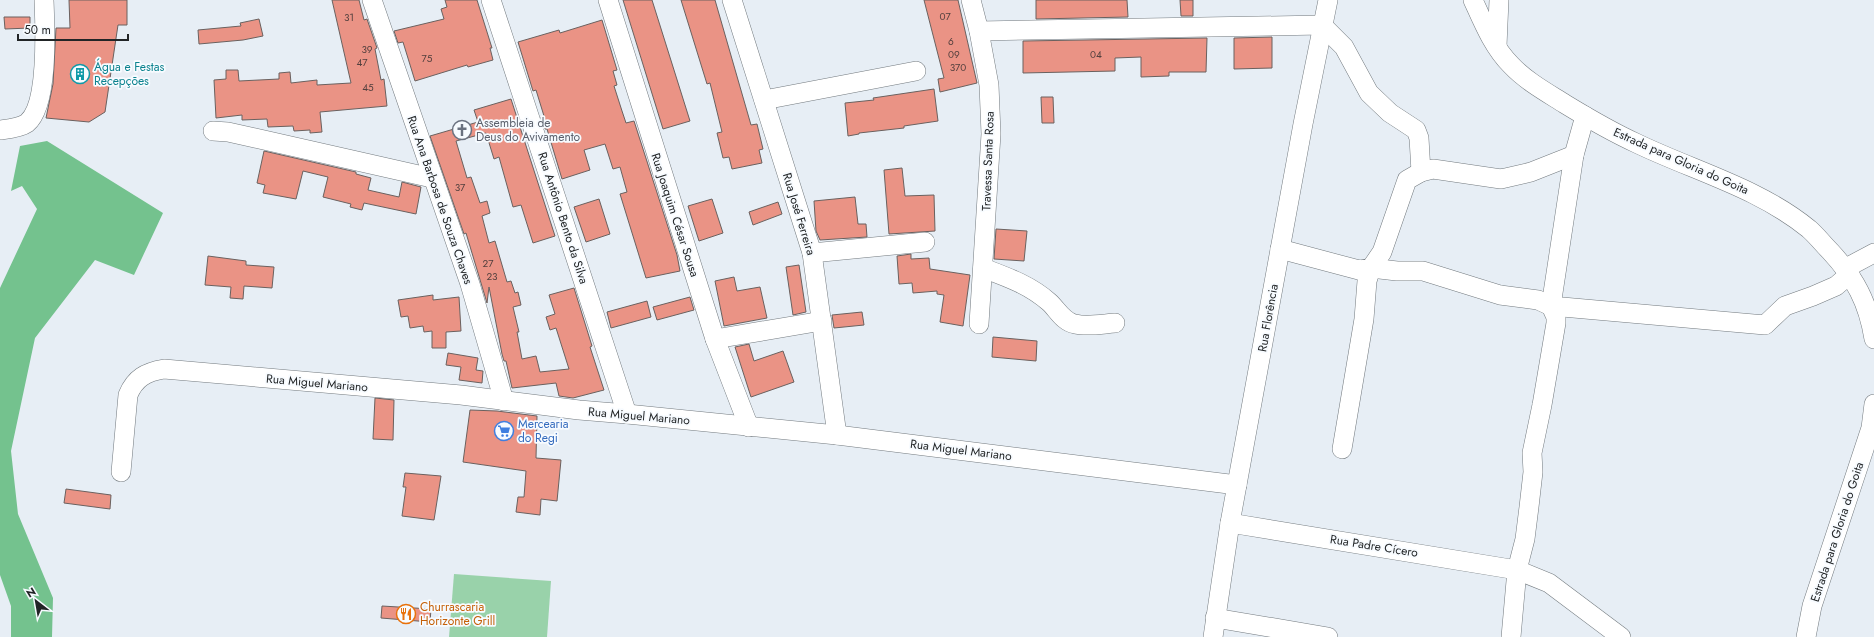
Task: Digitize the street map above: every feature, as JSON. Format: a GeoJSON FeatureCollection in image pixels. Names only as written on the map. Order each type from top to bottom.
{"type":"FeatureCollection","features":[{"type":"Feature","properties":{"kind":"street"},"geometry":{"type":"LineString","coordinates":[[0,130],[26,123],[37,108],[42,81],[45,49],[44,0]]}},
{"type":"Feature","properties":{"kind":"street","name":"Rua Ana Barbosa de Souza Chaves"},"geometry":{"type":"LineString","coordinates":[[372,0],[432,178],[470,284],[504,401]]}},
{"type":"Feature","properties":{"kind":"street","name":"Rua Antônio Bento da Silva"},"geometry":{"type":"LineString","coordinates":[[491,0],[628,414]]}},
{"type":"Feature","properties":{"kind":"street","name":"Rua Joaquim César Sousa"},"geometry":{"type":"LineString","coordinates":[[608,0],[715,339],[749,427]]}},
{"type":"Feature","properties":{"kind":"street","name":"Rua José Ferreira"},"geometry":{"type":"LineString","coordinates":[[732,0],[812,253],[837,435]]}},
{"type":"Feature","properties":{"kind":"street","name":"Travessa Santa Rosa"},"geometry":{"type":"LineString","coordinates":[[971,0],[979,31],[989,85],[991,134],[978,324]]}},
{"type":"Feature","properties":{"kind":"street","name":"Rua Florência"},"geometry":{"type":"LineString","coordinates":[[1213,637],[1230,523],[1280,249],[1328,0]]}},
{"type":"Feature","properties":{"kind":"street","name":"Estrada para Gloria do Goita"},"geometry":{"type":"LineString","coordinates":[[1473,0],[1496,47],[1511,65],[1528,80],[1585,116],[1636,143],[1749,192],[1786,213],[1810,230],[1857,280],[1872,324],[1874,339]]}},
{"type":"Feature","properties":{"kind":"street"},"geometry":{"type":"LineString","coordinates":[[1496,47],[1499,0]]}},
{"type":"Feature","properties":{"kind":"street"},"geometry":{"type":"LineString","coordinates":[[979,31],[1322,25],[1344,47],[1369,93],[1390,113],[1416,130],[1419,138],[1421,172]]}},
{"type":"Feature","properties":{"kind":"street"},"geometry":{"type":"LineString","coordinates":[[764,100],[916,71]]}},
{"type":"Feature","properties":{"kind":"street"},"geometry":{"type":"LineString","coordinates":[[1511,637],[1517,570],[1525,539],[1533,472],[1532,453],[1556,323],[1556,317],[1550,306],[1574,155],[1585,116]]}},
{"type":"Feature","properties":{"kind":"street"},"geometry":{"type":"LineString","coordinates":[[213,131],[228,132],[432,178]]}},
{"type":"Feature","properties":{"kind":"street"},"geometry":{"type":"LineString","coordinates":[[1342,449],[1364,319],[1367,281],[1371,268],[1382,252],[1407,180],[1421,172],[1433,169],[1501,179],[1532,172],[1574,155]]}},
{"type":"Feature","properties":{"kind":"street"},"geometry":{"type":"LineString","coordinates":[[812,253],[925,242]]}},
{"type":"Feature","properties":{"kind":"street"},"geometry":{"type":"LineString","coordinates":[[1280,249],[1359,270],[1371,268],[1423,272],[1500,295],[1538,300],[1550,306],[1765,325],[1785,306],[1836,286],[1857,280],[1874,253]]}},
{"type":"Feature","properties":{"kind":"street"},"geometry":{"type":"LineString","coordinates":[[983,268],[1026,285],[1049,302],[1067,321],[1073,324],[1085,325],[1115,323]]}},
{"type":"Feature","properties":{"kind":"street"},"geometry":{"type":"LineString","coordinates":[[715,339],[822,321]]}},
{"type":"Feature","properties":{"kind":"street","name":"Rua Miguel Mariano"},"geometry":{"type":"LineString","coordinates":[[121,472],[128,395],[132,385],[139,378],[149,372],[164,369],[461,395],[579,410],[837,435],[1238,485]]}},
{"type":"Feature","properties":{"kind":"street","name":"Estrada para Gloria do Goita"},"geometry":{"type":"LineString","coordinates":[[1806,637],[1812,606],[1871,428],[1874,404]]}},
{"type":"Feature","properties":{"kind":"street","name":"Rua Padre Cícero"},"geometry":{"type":"LineString","coordinates":[[1230,523],[1517,570],[1549,583],[1621,637]]}},
{"type":"Feature","properties":{"kind":"street"},"geometry":{"type":"LineString","coordinates":[[1215,618],[1328,637]]}},
{"type":"Feature","properties":{"kind":"green space"},"geometry":{"type":"Polygon","coordinates":[[[47,141],[163,213],[134,275],[95,260],[35,338],[11,451],[18,514],[53,598],[52,637],[11,637],[11,606],[0,575],[0,288],[37,209],[22,186],[11,191],[20,146],[47,141]]]}},
{"type":"Feature","properties":{"kind":"green space"},"geometry":{"type":"Polygon","coordinates":[[[454,574],[551,581],[547,637],[449,637],[454,574]]]}},
{"type":"Feature","properties":{"kind":"building","name":"Água e Festas Recepções"},"geometry":{"type":"Polygon","coordinates":[[[69,0],[127,0],[127,25],[118,25],[105,112],[89,122],[46,118],[53,84],[56,28],[70,28],[69,0]]]}},
{"type":"Feature","properties":{"kind":"building"},"geometry":{"type":"Polygon","coordinates":[[[332,0],[359,0],[364,20],[367,19],[377,48],[375,49],[381,80],[384,79],[387,106],[320,112],[322,132],[310,133],[310,130],[294,131],[293,126],[268,127],[267,119],[242,120],[242,115],[216,118],[214,80],[226,79],[226,70],[238,70],[239,81],[279,79],[279,73],[290,72],[291,83],[317,80],[317,85],[351,83],[332,0]]]}},
{"type":"Feature","properties":{"kind":"building"},"geometry":{"type":"Polygon","coordinates":[[[445,0],[477,0],[492,48],[490,48],[493,60],[468,67],[467,65],[415,81],[403,42],[398,43],[394,31],[444,19],[441,9],[447,7],[445,0]]]}},
{"type":"Feature","properties":{"kind":"building"},"geometry":{"type":"Polygon","coordinates":[[[623,0],[652,0],[690,121],[663,129],[623,0]]]}},
{"type":"Feature","properties":{"kind":"building"},"geometry":{"type":"Polygon","coordinates":[[[681,0],[715,0],[751,125],[757,124],[763,149],[759,150],[762,163],[732,169],[729,157],[723,158],[717,133],[722,132],[710,83],[707,84],[681,0]]]}},
{"type":"Feature","properties":{"kind":"building"},"geometry":{"type":"Polygon","coordinates":[[[924,0],[958,0],[977,83],[940,92],[938,79],[944,78],[924,0]]]}},
{"type":"Feature","properties":{"kind":"building"},"geometry":{"type":"Polygon","coordinates":[[[1036,0],[1127,0],[1128,17],[1036,19],[1036,0]]]}},
{"type":"Feature","properties":{"kind":"building"},"geometry":{"type":"Polygon","coordinates":[[[1180,0],[1193,0],[1193,16],[1181,16],[1180,0]]]}},
{"type":"Feature","properties":{"kind":"building"},"geometry":{"type":"Polygon","coordinates":[[[4,17],[30,17],[30,28],[5,29],[4,17]]]}},
{"type":"Feature","properties":{"kind":"building"},"geometry":{"type":"Polygon","coordinates":[[[259,19],[263,36],[243,40],[199,44],[198,30],[241,26],[240,23],[259,19]]]}},
{"type":"Feature","properties":{"kind":"building"},"geometry":{"type":"Polygon","coordinates":[[[602,20],[617,70],[613,71],[617,85],[614,86],[626,123],[634,121],[677,255],[680,271],[646,278],[620,194],[627,192],[620,167],[613,169],[605,144],[584,150],[590,170],[562,179],[547,129],[545,129],[541,117],[544,116],[536,90],[533,91],[518,42],[559,30],[560,33],[602,20]]]}},
{"type":"Feature","properties":{"kind":"building"},"geometry":{"type":"Polygon","coordinates":[[[1272,37],[1272,68],[1234,69],[1234,38],[1272,37]]]}},
{"type":"Feature","properties":{"kind":"building"},"geometry":{"type":"Polygon","coordinates":[[[1207,38],[1206,72],[1169,72],[1169,76],[1141,77],[1141,57],[1115,58],[1115,71],[1023,73],[1023,41],[1207,38]]]}},
{"type":"Feature","properties":{"kind":"building"},"geometry":{"type":"Polygon","coordinates":[[[934,89],[938,121],[904,126],[904,128],[859,133],[848,136],[845,103],[874,100],[873,98],[934,89]]]}},
{"type":"Feature","properties":{"kind":"building"},"geometry":{"type":"Polygon","coordinates":[[[1041,97],[1053,97],[1054,123],[1042,123],[1041,97]]]}},
{"type":"Feature","properties":{"kind":"building"},"geometry":{"type":"Polygon","coordinates":[[[511,99],[555,236],[533,243],[521,205],[513,207],[499,157],[494,159],[486,133],[456,141],[467,178],[471,177],[480,203],[487,201],[490,213],[482,216],[489,243],[495,241],[507,282],[511,281],[515,293],[518,292],[521,305],[513,307],[519,332],[517,332],[522,359],[536,356],[540,372],[569,369],[556,328],[550,330],[546,317],[555,314],[549,295],[574,288],[592,346],[590,347],[604,390],[573,398],[559,396],[556,383],[512,388],[506,361],[504,361],[502,354],[489,287],[487,303],[466,233],[464,234],[430,136],[478,122],[474,110],[511,99]]]}},
{"type":"Feature","properties":{"kind":"building"},"geometry":{"type":"Polygon","coordinates":[[[264,151],[356,172],[356,174],[371,178],[368,190],[399,197],[402,182],[421,187],[416,214],[364,203],[362,210],[350,207],[351,204],[323,197],[328,177],[303,171],[296,199],[263,193],[265,185],[257,183],[264,151]]]}},
{"type":"Feature","properties":{"kind":"building"},"geometry":{"type":"Polygon","coordinates":[[[902,168],[905,196],[934,195],[935,231],[889,234],[884,170],[902,168]]]}},
{"type":"Feature","properties":{"kind":"building"},"geometry":{"type":"Polygon","coordinates":[[[855,197],[858,224],[866,224],[867,237],[820,240],[816,231],[814,201],[855,197]]]}},
{"type":"Feature","properties":{"kind":"building"},"geometry":{"type":"Polygon","coordinates":[[[599,199],[610,234],[586,242],[574,207],[599,199]]]}},
{"type":"Feature","properties":{"kind":"building"},"geometry":{"type":"Polygon","coordinates":[[[712,199],[723,233],[699,241],[688,206],[712,199]]]}},
{"type":"Feature","properties":{"kind":"building"},"geometry":{"type":"Polygon","coordinates":[[[778,202],[782,214],[753,225],[749,212],[778,202]]]}},
{"type":"Feature","properties":{"kind":"building"},"geometry":{"type":"Polygon","coordinates":[[[996,229],[1027,231],[1024,261],[994,259],[996,229]]]}},
{"type":"Feature","properties":{"kind":"building"},"geometry":{"type":"Polygon","coordinates":[[[911,254],[911,259],[929,258],[930,269],[970,275],[963,326],[940,322],[944,295],[937,294],[937,291],[913,293],[912,283],[899,284],[897,256],[911,254]]]}},
{"type":"Feature","properties":{"kind":"building"},"geometry":{"type":"Polygon","coordinates":[[[208,256],[246,261],[246,265],[274,267],[272,288],[244,286],[243,299],[230,298],[231,287],[205,285],[208,256]]]}},
{"type":"Feature","properties":{"kind":"building"},"geometry":{"type":"Polygon","coordinates":[[[799,265],[806,312],[793,315],[786,267],[799,265]]]}},
{"type":"Feature","properties":{"kind":"building"},"geometry":{"type":"Polygon","coordinates":[[[734,277],[737,291],[760,287],[767,318],[724,326],[715,281],[734,277]]]}},
{"type":"Feature","properties":{"kind":"building"},"geometry":{"type":"Polygon","coordinates":[[[433,295],[433,300],[459,297],[461,331],[446,332],[446,348],[432,348],[432,331],[424,332],[423,326],[410,328],[408,316],[401,317],[398,300],[433,295]]]}},
{"type":"Feature","properties":{"kind":"building"},"geometry":{"type":"Polygon","coordinates":[[[690,297],[694,310],[657,320],[653,307],[690,297]]]}},
{"type":"Feature","properties":{"kind":"building"},"geometry":{"type":"Polygon","coordinates":[[[647,301],[651,317],[611,328],[607,312],[647,301]]]}},
{"type":"Feature","properties":{"kind":"building"},"geometry":{"type":"Polygon","coordinates":[[[862,312],[864,325],[834,328],[832,315],[862,312]]]}},
{"type":"Feature","properties":{"kind":"building"},"geometry":{"type":"Polygon","coordinates":[[[993,337],[1037,341],[1036,361],[992,357],[993,337]]]}},
{"type":"Feature","properties":{"kind":"building"},"geometry":{"type":"Polygon","coordinates":[[[749,344],[754,361],[783,351],[794,382],[751,397],[735,347],[749,344]]]}},
{"type":"Feature","properties":{"kind":"building"},"geometry":{"type":"Polygon","coordinates":[[[448,353],[478,358],[476,370],[483,371],[482,383],[459,380],[461,367],[446,365],[448,353]]]}},
{"type":"Feature","properties":{"kind":"building"},"geometry":{"type":"Polygon","coordinates":[[[375,398],[394,400],[393,440],[373,439],[375,398]]]}},
{"type":"Feature","properties":{"kind":"building"},"geometry":{"type":"Polygon","coordinates":[[[470,410],[497,411],[537,416],[536,458],[561,460],[557,501],[541,499],[540,515],[516,512],[518,497],[524,497],[526,471],[463,462],[470,410]]]}},
{"type":"Feature","properties":{"kind":"building"},"geometry":{"type":"Polygon","coordinates":[[[405,473],[441,476],[434,520],[402,516],[406,487],[403,487],[405,473]]]}},
{"type":"Feature","properties":{"kind":"building"},"geometry":{"type":"Polygon","coordinates":[[[66,489],[111,495],[110,509],[64,503],[66,489]]]}},
{"type":"Feature","properties":{"kind":"building","name":"Churrascaria Horizonte Grill"},"geometry":{"type":"Polygon","coordinates":[[[382,606],[431,609],[430,622],[381,618],[382,606]]]}},
{"type":"Feature","properties":{"kind":"place","name":"Água e Festas Recepções"},"geometry":{"type":"Point","coordinates":[80,74]}},
{"type":"Feature","properties":{"kind":"place","name":"Assembleia de Deus do Avivamento"},"geometry":{"type":"Point","coordinates":[462,130]}},
{"type":"Feature","properties":{"kind":"place","name":"Mercearia do Regi"},"geometry":{"type":"Point","coordinates":[504,431]}},
{"type":"Feature","properties":{"kind":"place","name":"Churrascaria Horizonte Grill"},"geometry":{"type":"Point","coordinates":[406,614]}}]}
